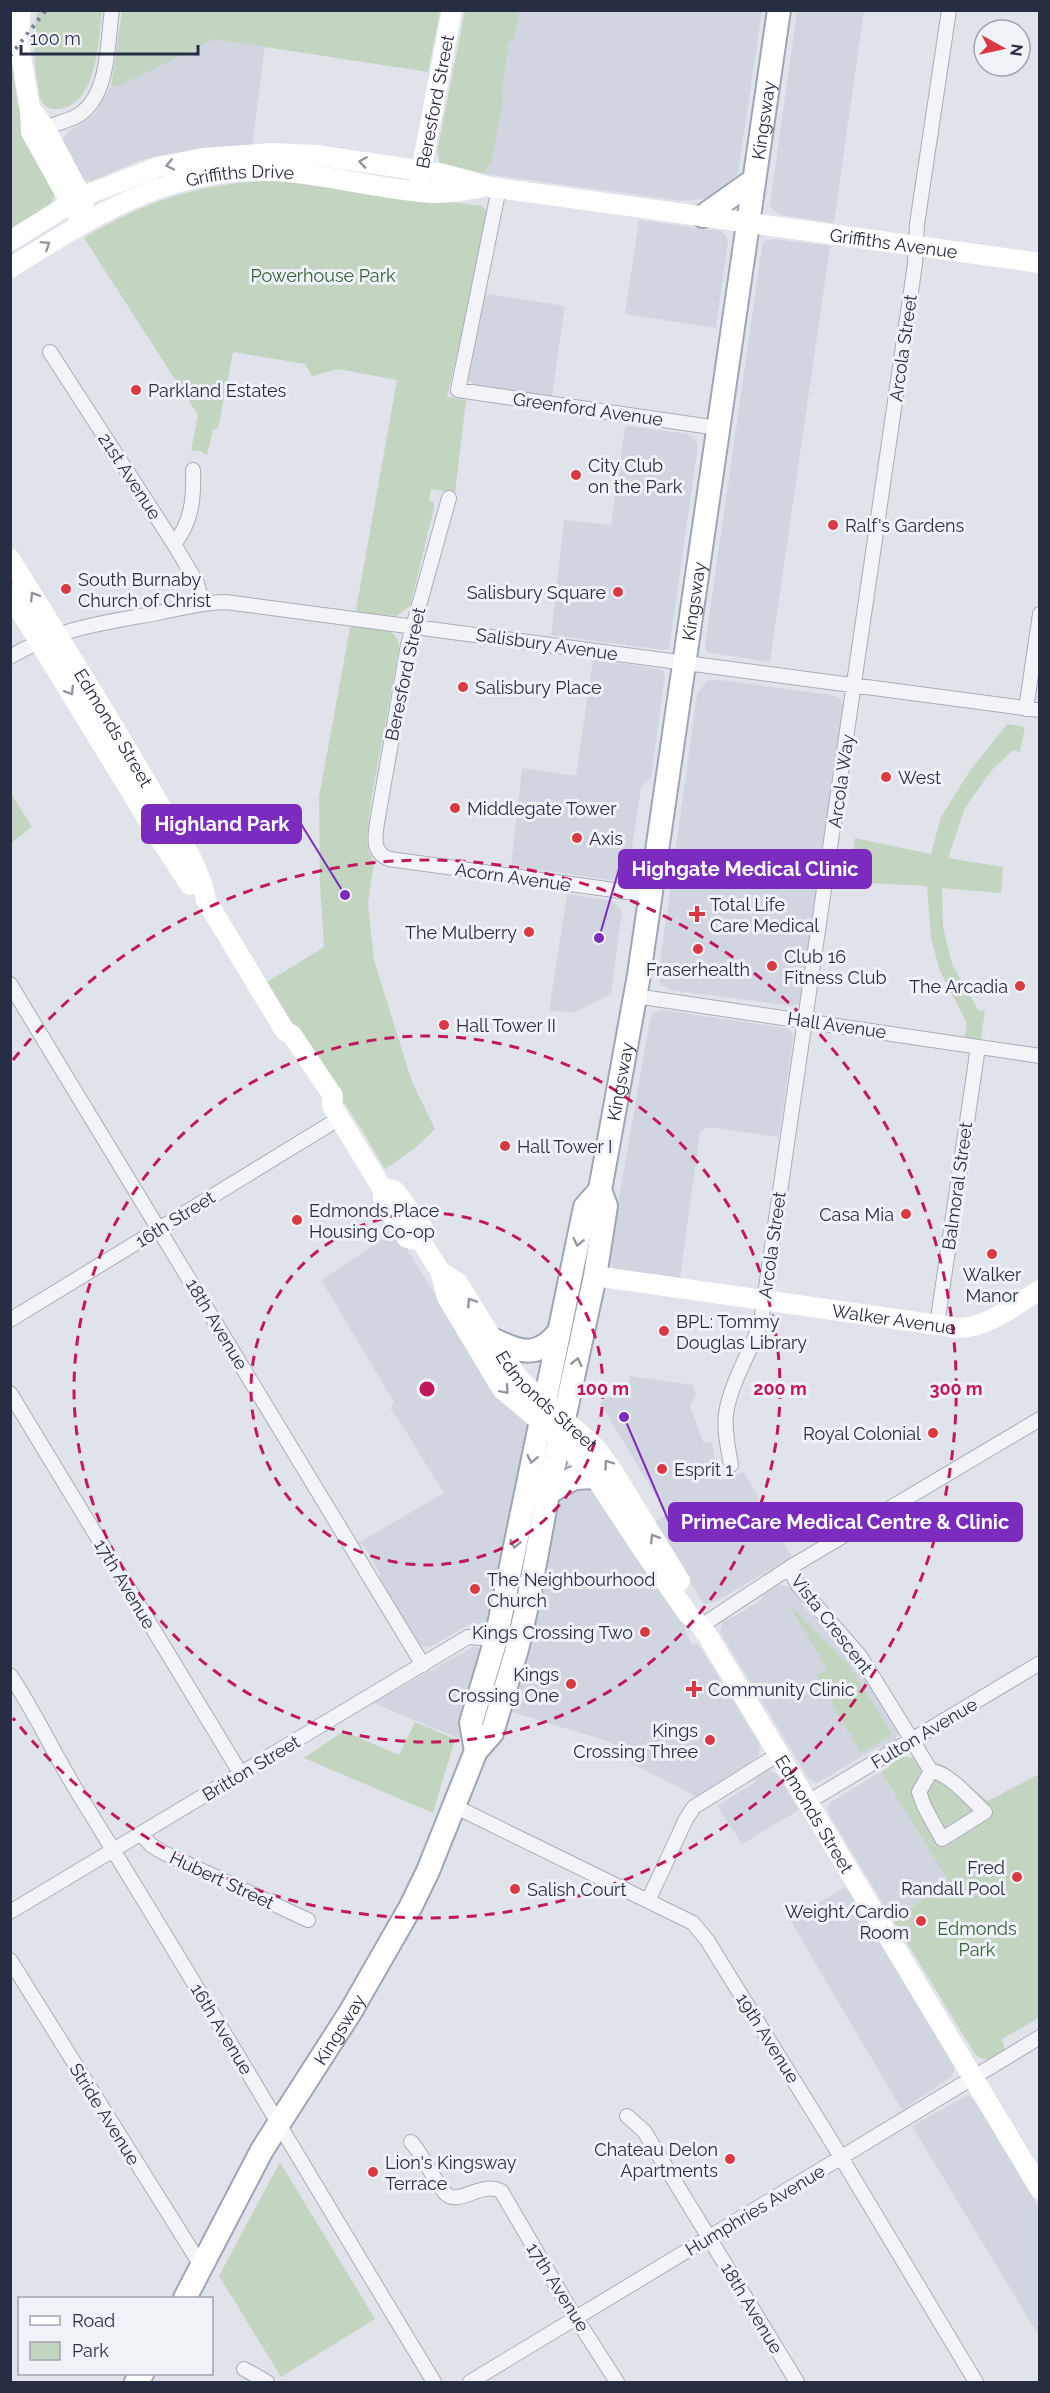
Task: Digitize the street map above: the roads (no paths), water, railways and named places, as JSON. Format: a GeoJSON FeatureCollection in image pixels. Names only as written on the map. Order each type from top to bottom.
{"type":"FeatureCollection","features":[{"type":"Feature","properties":{"kind":"main road","name":"Kingsway"},"geometry":{"type":"LineString","coordinates":[[186,2297],[262,2150],[384,1958],[420,1888],[476,1750],[492,1733],[517,1649],[595,1276],[606,1206],[600,1190],[651,895],[778,10]]}},
{"type":"Feature","properties":{"kind":"main road"},"geometry":{"type":"LineString","coordinates":[[703,216],[754,180]]}},
{"type":"Feature","properties":{"kind":"main road","name":"Kingsway"},"geometry":{"type":"LineString","coordinates":[[476,1750],[471,1723],[496,1639],[585,1207],[600,1190]]}},
{"type":"Feature","properties":{"kind":"main road"},"geometry":{"type":"LineString","coordinates":[[494,1340],[518,1351],[526,1352],[550,1343],[560,1332]]}},
{"type":"Feature","properties":{"kind":"main road"},"geometry":{"type":"LineString","coordinates":[[548,1493],[574,1478],[595,1477]]}},
{"type":"Feature","properties":{"kind":"street"},"geometry":{"type":"LineString","coordinates":[[21,10],[18,39],[21,49]]}},
{"type":"Feature","properties":{"kind":"street"},"geometry":{"type":"LineString","coordinates":[[32,10],[27,40],[21,49],[17,73],[30,108],[45,128],[76,200]]}},
{"type":"Feature","properties":{"kind":"street"},"geometry":{"type":"LineString","coordinates":[[45,128],[76,116],[91,102],[97,92],[102,79],[112,10]]}},
{"type":"Feature","properties":{"kind":"street","name":"Beresford Street"},"geometry":{"type":"LineString","coordinates":[[417,190],[452,10]]}},
{"type":"Feature","properties":{"kind":"street","name":"Arcola Street"},"geometry":{"type":"LineString","coordinates":[[855,685],[916,245],[917,224],[949,10]]}},
{"type":"Feature","properties":{"kind":"street"},"geometry":{"type":"LineString","coordinates":[[30,108],[31,132],[87,220]]}},
{"type":"Feature","properties":{"kind":"street","name":"Griffiths Drive"},"geometry":{"type":"LineString","coordinates":[[10,241],[76,200],[158,167],[203,158],[272,153],[315,155],[421,170],[494,188],[748,222]]}},
{"type":"Feature","properties":{"kind":"street","name":"Griffiths Drive"},"geometry":{"type":"LineString","coordinates":[[10,268],[87,220],[135,196],[198,177],[275,171],[435,193],[494,188]]}},
{"type":"Feature","properties":{"kind":"street","name":"Greenford Avenue"},"geometry":{"type":"LineString","coordinates":[[494,188],[458,390],[718,429]]}},
{"type":"Feature","properties":{"kind":"street","name":"Griffiths Avenue"},"geometry":{"type":"LineString","coordinates":[[748,222],[1040,262]]}},
{"type":"Feature","properties":{"kind":"street","name":"21st Avenue"},"geometry":{"type":"LineString","coordinates":[[50,352],[174,544],[197,584],[202,604]]}},
{"type":"Feature","properties":{"kind":"street"},"geometry":{"type":"LineString","coordinates":[[174,544],[190,518],[194,493],[193,470]]}},
{"type":"Feature","properties":{"kind":"street","name":"Beresford Street"},"geometry":{"type":"LineString","coordinates":[[378,852],[375,838],[408,645],[449,498]]}},
{"type":"Feature","properties":{"kind":"street","name":"Edmonds Street"},"geometry":{"type":"LineString","coordinates":[[10,559],[48,638]]}},
{"type":"Feature","properties":{"kind":"street","name":"Edmonds Street"},"geometry":{"type":"LineString","coordinates":[[10,594],[48,638],[127,747],[188,854],[204,886],[206,900],[285,1031],[292,1035],[333,1096],[336,1112],[382,1188],[384,1203],[407,1238],[422,1240],[440,1271],[447,1297],[502,1389],[597,1449],[697,1608],[701,1626]]}},
{"type":"Feature","properties":{"kind":"street","name":"Salisbury Avenue"},"geometry":{"type":"LineString","coordinates":[[10,657],[69,630],[202,604],[238,603],[1033,710]]}},
{"type":"Feature","properties":{"kind":"street"},"geometry":{"type":"LineString","coordinates":[[1033,710],[1040,614]]}},
{"type":"Feature","properties":{"kind":"street","name":"Arcola Way"},"geometry":{"type":"LineString","coordinates":[[805,1020],[855,685]]}},
{"type":"Feature","properties":{"kind":"street","name":"Acorn Avenue"},"geometry":{"type":"LineString","coordinates":[[378,852],[389,860],[651,895]]}},
{"type":"Feature","properties":{"kind":"street","name":"18th Avenue"},"geometry":{"type":"LineString","coordinates":[[10,984],[423,1665]]}},
{"type":"Feature","properties":{"kind":"street","name":"Hall Avenue"},"geometry":{"type":"LineString","coordinates":[[635,996],[1040,1056]]}},
{"type":"Feature","properties":{"kind":"street","name":"Arcola Street"},"geometry":{"type":"LineString","coordinates":[[731,1465],[726,1433],[726,1413],[733,1388],[761,1322],[805,1020]]}},
{"type":"Feature","properties":{"kind":"street","name":"Balmoral Street"},"geometry":{"type":"LineString","coordinates":[[937,1325],[978,1047]]}},
{"type":"Feature","properties":{"kind":"street","name":"16th Street"},"geometry":{"type":"LineString","coordinates":[[10,1320],[160,1229],[336,1112]]}},
{"type":"Feature","properties":{"kind":"street","name":"Edmonds Street"},"geometry":{"type":"LineString","coordinates":[[440,1271],[458,1283],[543,1413]]}},
{"type":"Feature","properties":{"kind":"street","name":"Walker Avenue"},"geometry":{"type":"LineString","coordinates":[[595,1276],[966,1328],[979,1325],[1040,1290]]}},
{"type":"Feature","properties":{"kind":"street","name":"17th Avenue"},"geometry":{"type":"LineString","coordinates":[[10,1393],[241,1774]]}},
{"type":"Feature","properties":{"kind":"street"},"geometry":{"type":"LineString","coordinates":[[701,1626],[789,1569],[1040,1419]]}},
{"type":"Feature","properties":{"kind":"street","name":"Edmonds Street"},"geometry":{"type":"LineString","coordinates":[[562,1429],[688,1614],[701,1626],[1040,2189]]}},
{"type":"Feature","properties":{"kind":"street","name":"Vista Crescent"},"geometry":{"type":"LineString","coordinates":[[789,1569],[798,1585],[860,1656],[932,1771]]}},
{"type":"Feature","properties":{"kind":"street","name":"Britton Street"},"geometry":{"type":"LineString","coordinates":[[10,1912],[468,1637],[496,1639]]}},
{"type":"Feature","properties":{"kind":"street","name":"Fulton Avenue"},"geometry":{"type":"LineString","coordinates":[[808,1802],[1040,1663]]}},
{"type":"Feature","properties":{"kind":"street","name":"16th Avenue"},"geometry":{"type":"LineString","coordinates":[[10,1675],[24,1695],[69,1779],[434,2382]]}},
{"type":"Feature","properties":{"kind":"street"},"geometry":{"type":"LineString","coordinates":[[648,1901],[686,1819],[694,1807],[779,1754]]}},
{"type":"Feature","properties":{"kind":"street","name":"Vista Crescent"},"geometry":{"type":"LineString","coordinates":[[932,1771],[938,1772],[958,1787],[984,1812],[942,1839],[919,1792],[932,1771]]}},
{"type":"Feature","properties":{"kind":"street","name":"19th Avenue"},"geometry":{"type":"LineString","coordinates":[[454,1806],[693,1923],[707,1940],[976,2382]]}},
{"type":"Feature","properties":{"kind":"street","name":"Hubert Street"},"geometry":{"type":"LineString","coordinates":[[141,1834],[147,1842],[162,1852],[308,1920]]}},
{"type":"Feature","properties":{"kind":"street","name":"Stride Avenue"},"geometry":{"type":"LineString","coordinates":[[10,1960],[201,2267]]}},
{"type":"Feature","properties":{"kind":"street","name":"Humphries Avenue"},"geometry":{"type":"LineString","coordinates":[[470,2382],[1040,2037]]}},
{"type":"Feature","properties":{"kind":"street","name":"18th Avenue"},"geometry":{"type":"LineString","coordinates":[[627,2116],[644,2132],[797,2382]]}},
{"type":"Feature","properties":{"kind":"street","name":"17th Avenue"},"geometry":{"type":"LineString","coordinates":[[411,2142],[422,2154],[444,2191],[450,2196],[464,2196],[484,2188],[501,2191],[616,2382]]}},
{"type":"Feature","properties":{"kind":"street"},"geometry":{"type":"LineString","coordinates":[[244,2369],[267,2382]]}},
{"type":"Feature","properties":{"kind":"railway"},"geometry":{"type":"LineString","coordinates":[[10,56],[46,10]]}},
{"type":"Feature","properties":{"kind":"place","name":"Parkland Estates"},"geometry":{"type":"Point","coordinates":[136,390]}},
{"type":"Feature","properties":{"kind":"place","name":"City Club on the Park"},"geometry":{"type":"Point","coordinates":[576,475]}},
{"type":"Feature","properties":{"kind":"place","name":"Ralf's Gardens"},"geometry":{"type":"Point","coordinates":[833,525]}},
{"type":"Feature","properties":{"kind":"place","name":"South Burnaby Church of Christ"},"geometry":{"type":"Point","coordinates":[66,589]}},
{"type":"Feature","properties":{"kind":"place","name":"Salisbury Square"},"geometry":{"type":"Point","coordinates":[618,592]}},
{"type":"Feature","properties":{"kind":"place","name":"Salisbury Place"},"geometry":{"type":"Point","coordinates":[463,687]}},
{"type":"Feature","properties":{"kind":"place","name":"West"},"geometry":{"type":"Point","coordinates":[886,777]}},
{"type":"Feature","properties":{"kind":"place","name":"Middlegate Tower"},"geometry":{"type":"Point","coordinates":[455,808]}},
{"type":"Feature","properties":{"kind":"place","name":"Axis"},"geometry":{"type":"Point","coordinates":[577,838]}},
{"type":"Feature","properties":{"kind":"place","name":"Highland Park"},"geometry":{"type":"Point","coordinates":[345,895]}},
{"type":"Feature","properties":{"kind":"place","name":"Total Life Care Medical"},"geometry":{"type":"Point","coordinates":[697,914]}},
{"type":"Feature","properties":{"kind":"place","name":"The Mulberry"},"geometry":{"type":"Point","coordinates":[529,932]}},
{"type":"Feature","properties":{"kind":"place","name":"Highgate Medical Clinic"},"geometry":{"type":"Point","coordinates":[599,938]}},
{"type":"Feature","properties":{"kind":"place","name":"Fraserhealth"},"geometry":{"type":"Point","coordinates":[698,949]}},
{"type":"Feature","properties":{"kind":"place","name":"Club 16 Fitness Club"},"geometry":{"type":"Point","coordinates":[772,966]}},
{"type":"Feature","properties":{"kind":"place","name":"The Arcadia"},"geometry":{"type":"Point","coordinates":[1020,986]}},
{"type":"Feature","properties":{"kind":"place","name":"Hall Tower II"},"geometry":{"type":"Point","coordinates":[444,1025]}},
{"type":"Feature","properties":{"kind":"place","name":"Hall Tower I"},"geometry":{"type":"Point","coordinates":[505,1146]}},
{"type":"Feature","properties":{"kind":"place","name":"Casa Mia"},"geometry":{"type":"Point","coordinates":[906,1214]}},
{"type":"Feature","properties":{"kind":"place","name":"Edmonds Place Housing Co-op"},"geometry":{"type":"Point","coordinates":[297,1220]}},
{"type":"Feature","properties":{"kind":"place","name":"Walker Manor"},"geometry":{"type":"Point","coordinates":[992,1254]}},
{"type":"Feature","properties":{"kind":"place","name":"BPL: Tommy Douglas Library"},"geometry":{"type":"Point","coordinates":[664,1331]}},
{"type":"Feature","properties":{"kind":"place","name":"PrimeCare Medical Centre & Clinic"},"geometry":{"type":"Point","coordinates":[624,1417]}},
{"type":"Feature","properties":{"kind":"place","name":"Royal Colonial"},"geometry":{"type":"Point","coordinates":[933,1433]}},
{"type":"Feature","properties":{"kind":"place","name":"Esprit 1"},"geometry":{"type":"Point","coordinates":[662,1469]}},
{"type":"Feature","properties":{"kind":"place","name":"The Neighbourhood Church"},"geometry":{"type":"Point","coordinates":[475,1589]}},
{"type":"Feature","properties":{"kind":"place","name":"Kings Crossing Two"},"geometry":{"type":"Point","coordinates":[645,1632]}},
{"type":"Feature","properties":{"kind":"place","name":"Kings Crossing One"},"geometry":{"type":"Point","coordinates":[571,1684]}},
{"type":"Feature","properties":{"kind":"place","name":"Community Clinic"},"geometry":{"type":"Point","coordinates":[694,1689]}},
{"type":"Feature","properties":{"kind":"place","name":"Kings Crossing Three"},"geometry":{"type":"Point","coordinates":[710,1740]}},
{"type":"Feature","properties":{"kind":"place","name":"Fred Randall Pool"},"geometry":{"type":"Point","coordinates":[1017,1877]}},
{"type":"Feature","properties":{"kind":"place","name":"Salish Court"},"geometry":{"type":"Point","coordinates":[515,1889]}},
{"type":"Feature","properties":{"kind":"place","name":"Weight/Cardio Room"},"geometry":{"type":"Point","coordinates":[921,1921]}},
{"type":"Feature","properties":{"kind":"place","name":"Chateau Delon Apartments"},"geometry":{"type":"Point","coordinates":[730,2159]}},
{"type":"Feature","properties":{"kind":"place","name":"Lion's Kingsway Terrace"},"geometry":{"type":"Point","coordinates":[373,2172]}},
{"type":"Feature","properties":{"kind":"park label","name":"Powerhouse Park"},"geometry":{"type":"Point","coordinates":[323,275]}},
{"type":"Feature","properties":{"kind":"park label","name":"Edmonds Park"},"geometry":{"type":"Point","coordinates":[977,1938]}}]}
